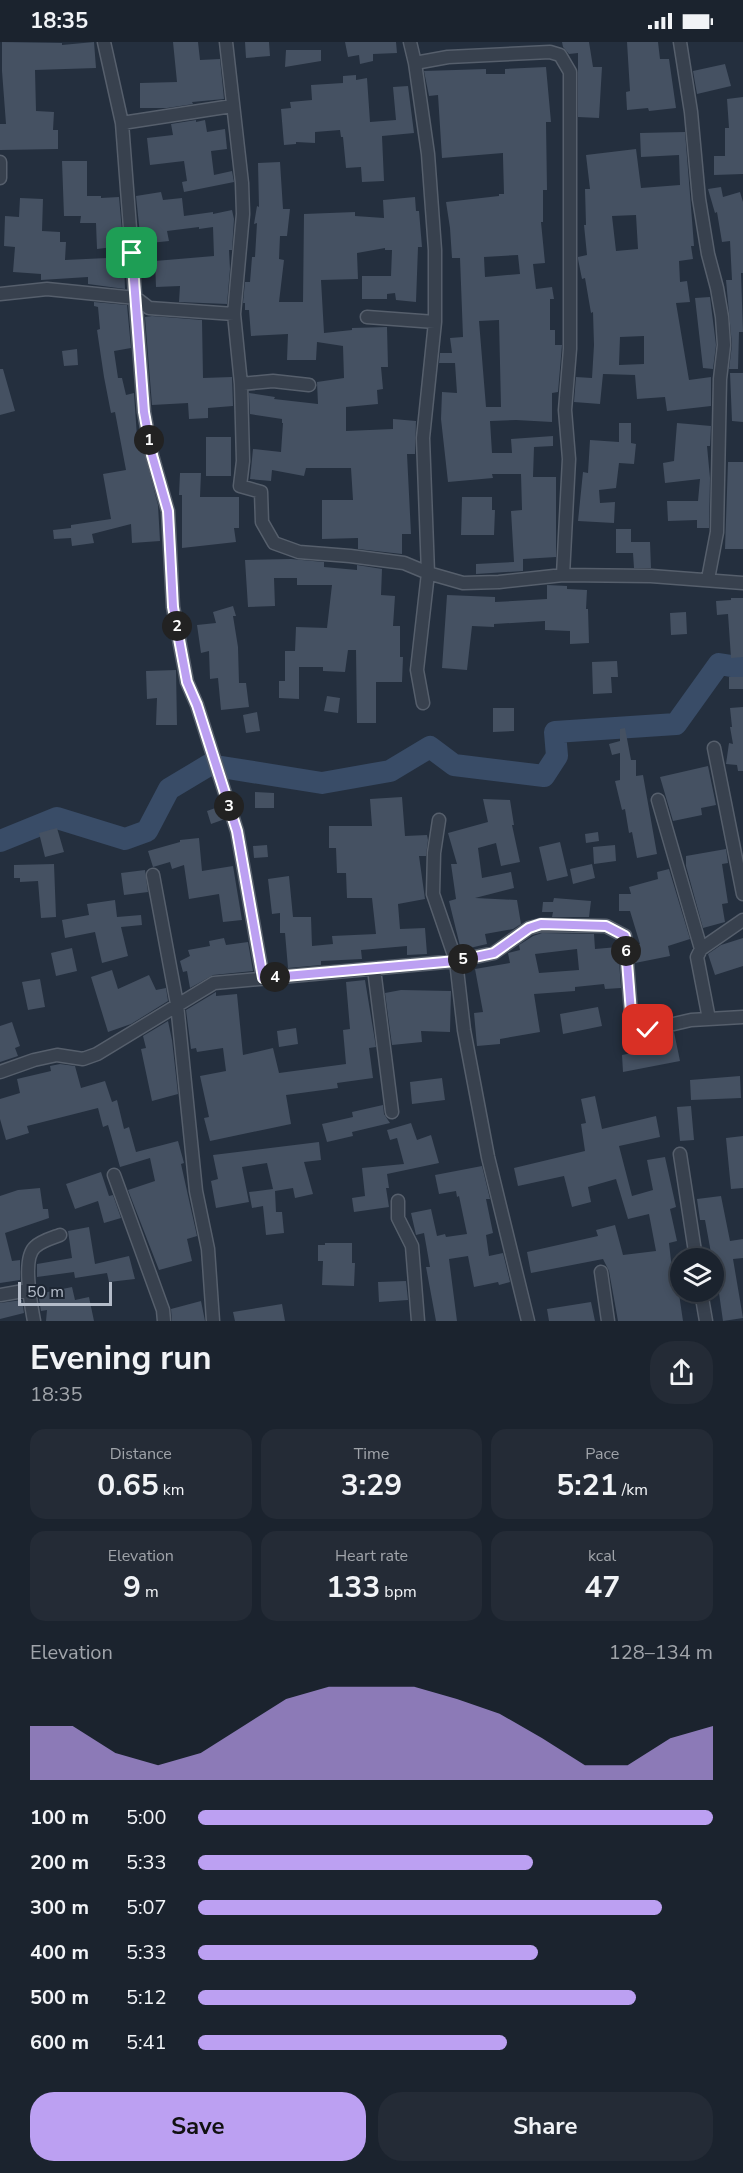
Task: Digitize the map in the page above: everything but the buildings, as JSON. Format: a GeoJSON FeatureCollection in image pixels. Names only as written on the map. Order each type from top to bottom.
{"type":"FeatureCollection","features":[{"type":"Feature","properties":{"kind":"street"},"geometry":{"type":"LineString","coordinates":[[104,42],[122,123],[144,412],[152,455],[168,511],[173,607],[187,682],[237,831],[263,978]]}},
{"type":"Feature","properties":{"kind":"street"},"geometry":{"type":"LineString","coordinates":[[226,42],[242,183],[243,214],[234,314],[241,384],[243,461],[240,486],[261,492],[262,522],[274,543],[299,552],[404,563],[462,583],[499,582],[563,575],[708,579],[743,583]]}},
{"type":"Feature","properties":{"kind":"street"},"geometry":{"type":"LineString","coordinates":[[410,42],[428,154],[435,250],[435,322],[423,438],[428,573],[417,670],[423,703]]}},
{"type":"Feature","properties":{"kind":"street"},"geometry":{"type":"LineString","coordinates":[[680,42],[691,112],[699,199],[723,327],[717,532],[708,579]]}},
{"type":"Feature","properties":{"kind":"street"},"geometry":{"type":"LineString","coordinates":[[415,63],[448,57],[550,52],[561,55],[570,72],[570,349],[565,410],[569,459],[563,575]]}},
{"type":"Feature","properties":{"kind":"street"},"geometry":{"type":"LineString","coordinates":[[122,123],[232,106]]}},
{"type":"Feature","properties":{"kind":"street"},"geometry":{"type":"LineString","coordinates":[[0,162],[0,178]]}},
{"type":"Feature","properties":{"kind":"street"},"geometry":{"type":"LineString","coordinates":[[0,293],[47,289],[136,298],[149,308],[234,314]]}},
{"type":"Feature","properties":{"kind":"street"},"geometry":{"type":"LineString","coordinates":[[367,317],[435,322]]}},
{"type":"Feature","properties":{"kind":"street"},"geometry":{"type":"LineString","coordinates":[[241,384],[273,381],[309,385]]}},
{"type":"Feature","properties":{"kind":"street"},"geometry":{"type":"LineString","coordinates":[[714,748],[743,894]]}},
{"type":"Feature","properties":{"kind":"street"},"geometry":{"type":"LineString","coordinates":[[658,800],[702,949]]}},
{"type":"Feature","properties":{"kind":"street"},"geometry":{"type":"LineString","coordinates":[[439,820],[434,853],[433,894],[456,961],[464,1030],[488,1157],[528,1321]]}},
{"type":"Feature","properties":{"kind":"street"},"geometry":{"type":"LineString","coordinates":[[153,875],[177,1004],[196,1191],[208,1249],[213,1321]]}},
{"type":"Feature","properties":{"kind":"street"},"geometry":{"type":"LineString","coordinates":[[709,1019],[697,957],[702,949],[743,920]]}},
{"type":"Feature","properties":{"kind":"street"},"geometry":{"type":"LineString","coordinates":[[0,1072],[57,1055],[83,1059],[97,1054],[214,983],[456,961],[494,953],[529,928],[541,924],[606,926],[625,936],[631,1013],[637,1026],[648,1030],[691,1020],[743,1017]]}},
{"type":"Feature","properties":{"kind":"street"},"geometry":{"type":"LineString","coordinates":[[374,969],[392,1112]]}},
{"type":"Feature","properties":{"kind":"street"},"geometry":{"type":"LineString","coordinates":[[680,1154],[694,1248]]}},
{"type":"Feature","properties":{"kind":"street"},"geometry":{"type":"LineString","coordinates":[[114,1174],[163,1310],[164,1321]]}},
{"type":"Feature","properties":{"kind":"street"},"geometry":{"type":"LineString","coordinates":[[398,1201],[398,1218],[412,1246],[418,1321]]}},
{"type":"Feature","properties":{"kind":"street"},"geometry":{"type":"LineString","coordinates":[[34,1321],[29,1290],[28,1257],[33,1248],[60,1235]]}},
{"type":"Feature","properties":{"kind":"street"},"geometry":{"type":"LineString","coordinates":[[601,1272],[608,1321]]}},
{"type":"Feature","properties":{"kind":"street"},"geometry":{"type":"LineString","coordinates":[[0,1295],[29,1290]]}},
{"type":"Feature","properties":{"kind":"street"},"geometry":{"type":"LineString","coordinates":[[703,1302],[706,1321]]}},
{"type":"Feature","properties":{"kind":"waterway"},"geometry":{"type":"LineString","coordinates":[[0,841],[57,818],[125,839],[147,831],[169,789],[209,765],[322,783],[390,771],[430,747],[454,765],[544,776],[557,756],[555,732],[676,724],[719,664],[743,668]]}},
{"type":"Feature","properties":{"kind":"route"},"geometry":{"type":"LineString","coordinates":[[132,253],[144,412],[152,455],[168,511],[173,607],[187,682],[197,705],[237,831],[263,978],[456,961],[494,953],[529,928],[541,924],[606,926],[625,936],[631,1013],[637,1026],[648,1030]]}}]}
